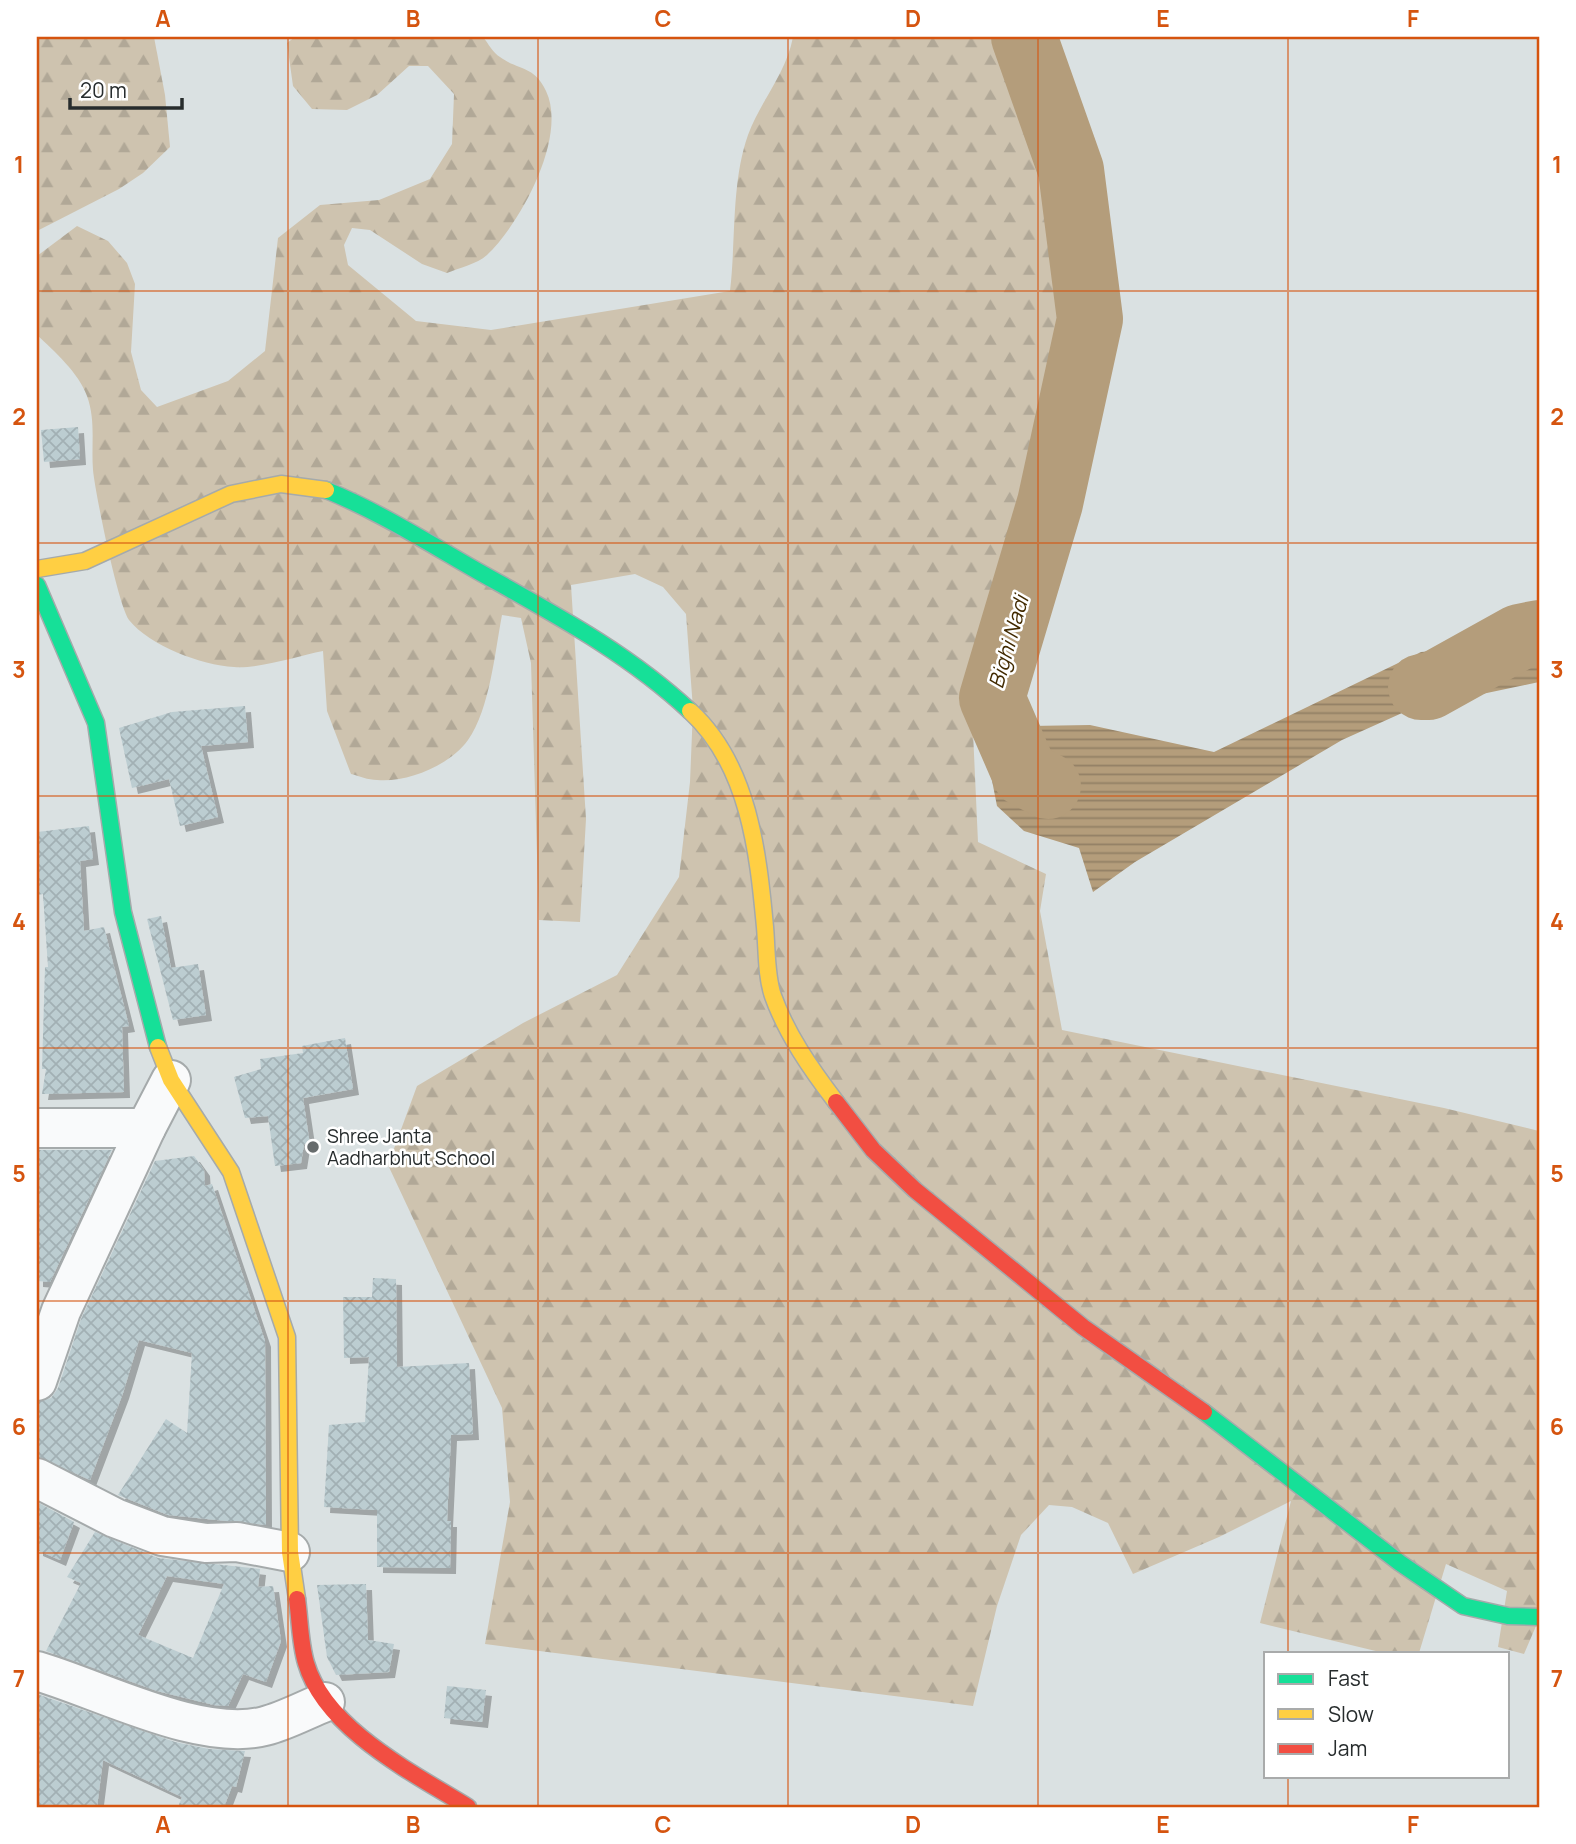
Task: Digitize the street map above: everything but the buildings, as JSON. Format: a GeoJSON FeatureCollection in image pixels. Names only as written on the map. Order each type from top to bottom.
{"type":"FeatureCollection","features":[{"type":"Feature","properties":{"kind":"street"},"geometry":{"type":"LineString","coordinates":[[37,569],[85,561],[231,494],[281,484],[326,490],[366,507],[574,626],[656,679],[707,726],[733,767],[745,806],[760,876],[772,994],[790,1037],[873,1150],[915,1190],[1083,1326],[1208,1415],[1400,1563],[1463,1606],[1508,1616],[1539,1617]]}},
{"type":"Feature","properties":{"kind":"street"},"geometry":{"type":"LineString","coordinates":[[37,585],[96,723],[123,912],[154,1036],[171,1080],[231,1172],[287,1337],[290,1552],[306,1664],[325,1702],[379,1752],[468,1807]]}},
{"type":"Feature","properties":{"kind":"street"},"geometry":{"type":"LineString","coordinates":[[37,1381],[49,1308],[171,1080]]}},
{"type":"Feature","properties":{"kind":"street"},"geometry":{"type":"LineString","coordinates":[[37,1128],[146,1128]]}},
{"type":"Feature","properties":{"kind":"street"},"geometry":{"type":"LineString","coordinates":[[37,1478],[115,1518],[162,1536],[206,1543],[237,1542],[290,1552]]}},
{"type":"Feature","properties":{"kind":"street"},"geometry":{"type":"LineString","coordinates":[[37,1671],[151,1711],[212,1728],[263,1727],[325,1702]]}},
{"type":"Feature","properties":{"kind":"green space"},"geometry":{"type":"Polygon","coordinates":[[[37,37],[154,37],[165,95],[170,147],[143,173],[119,189],[37,231],[37,37]]]}},
{"type":"Feature","properties":{"kind":"green space"},"geometry":{"type":"Polygon","coordinates":[[[295,37],[483,37],[497,55],[531,73],[541,83],[551,110],[551,132],[546,155],[526,202],[500,241],[487,255],[447,273],[422,264],[370,230],[352,228],[344,245],[348,265],[416,321],[491,330],[730,291],[736,192],[743,153],[753,122],[785,63],[793,37],[1017,37],[1064,172],[1083,262],[1089,334],[1071,393],[1032,497],[973,732],[978,842],[1046,874],[1040,911],[1062,1030],[1444,1108],[1539,1131],[1539,1619],[1524,1654],[1498,1647],[1507,1591],[1446,1564],[1419,1652],[1380,1652],[1260,1623],[1291,1501],[1219,1537],[1133,1574],[1108,1523],[1072,1507],[1049,1505],[1021,1535],[997,1606],[973,1706],[485,1644],[510,1502],[502,1408],[388,1165],[417,1086],[523,1023],[617,975],[679,877],[690,782],[693,709],[686,614],[663,587],[635,574],[571,585],[586,819],[580,922],[539,920],[531,663],[521,618],[502,615],[487,696],[468,740],[451,757],[439,764],[415,775],[389,780],[351,774],[327,711],[323,651],[255,666],[221,665],[192,658],[163,646],[129,620],[113,572],[98,501],[93,470],[93,433],[87,396],[72,371],[37,335],[37,256],[77,226],[108,241],[127,263],[135,284],[131,352],[141,390],[157,407],[228,381],[265,351],[278,238],[320,205],[379,200],[430,179],[452,144],[454,94],[428,66],[409,66],[377,95],[347,110],[312,109],[293,86],[287,43],[295,37]]]}},
{"type":"Feature","properties":{"kind":"shaded area"},"geometry":{"type":"Polygon","coordinates":[[[1539,643],[1539,682],[1411,709],[1342,740],[1135,862],[1093,892],[1079,848],[1024,831],[997,806],[978,709],[1030,726],[1090,725],[1214,752],[1421,652],[1539,643]]]}},
{"type":"Feature","properties":{"kind":"waterway","name":"Bighi Nadi"},"geometry":{"type":"LineString","coordinates":[[1024,37],[1071,170],[1090,319],[1050,503],[992,698],[1025,774],[1048,786]]}},
{"type":"Feature","properties":{"kind":"waterway","name":"Bighi Nadi"},"geometry":{"type":"LineString","coordinates":[[1421,687],[1429,687],[1519,637],[1539,633]]}},
{"type":"Feature","properties":{"kind":"traffic: fast"},"geometry":{"type":"LineString","coordinates":[[326,490],[405,529],[590,636],[641,671],[690,711]]}},
{"type":"Feature","properties":{"kind":"traffic: fast"},"geometry":{"type":"LineString","coordinates":[[37,585],[96,723],[123,912],[158,1047]]}},
{"type":"Feature","properties":{"kind":"traffic: fast"},"geometry":{"type":"LineString","coordinates":[[1204,1412],[1400,1563],[1463,1606],[1508,1616],[1539,1617]]}},
{"type":"Feature","properties":{"kind":"traffic: slow"},"geometry":{"type":"LineString","coordinates":[[37,569],[85,561],[231,494],[281,484],[326,490]]}},
{"type":"Feature","properties":{"kind":"traffic: slow"},"geometry":{"type":"LineString","coordinates":[[690,711],[710,733],[726,757],[747,811],[759,869],[768,971],[773,996],[800,1051],[836,1102]]}},
{"type":"Feature","properties":{"kind":"traffic: slow"},"geometry":{"type":"LineString","coordinates":[[158,1047],[171,1080],[231,1172],[287,1337],[290,1552],[297,1599]]}},
{"type":"Feature","properties":{"kind":"traffic: jam"},"geometry":{"type":"LineString","coordinates":[[836,1102],[873,1150],[915,1190],[1083,1327],[1204,1412]]}},
{"type":"Feature","properties":{"kind":"traffic: jam"},"geometry":{"type":"LineString","coordinates":[[297,1599],[306,1663],[316,1687],[332,1709],[374,1747],[468,1807]]}},
{"type":"Feature","properties":{"kind":"place","name":"Shree Janta Aadharbhut School"},"geometry":{"type":"Point","coordinates":[313,1147]}}]}
